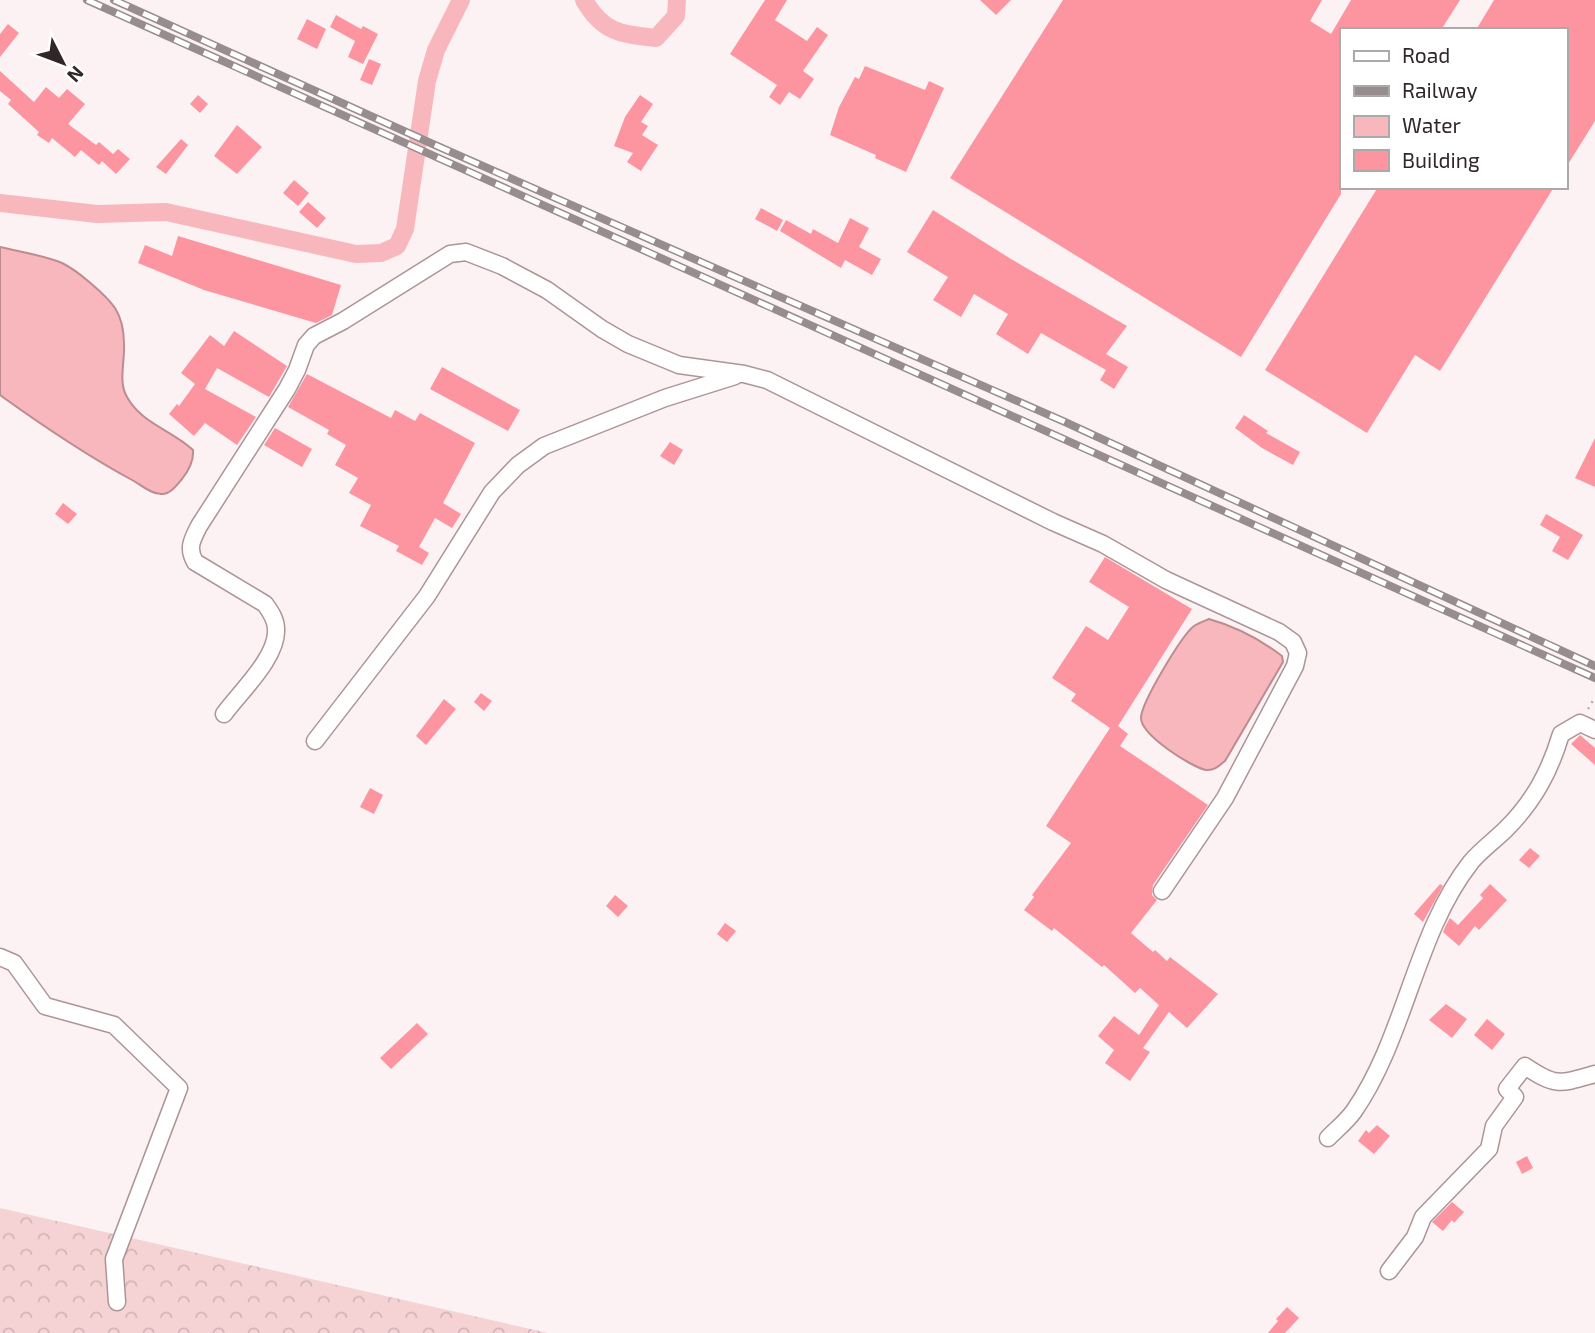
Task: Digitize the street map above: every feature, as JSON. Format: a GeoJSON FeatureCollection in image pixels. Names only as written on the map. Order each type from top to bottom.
{"type":"FeatureCollection","features":[{"type":"Feature","properties":{"kind":"street"},"geometry":{"type":"LineString","coordinates":[[224,714],[271,651],[277,629],[265,604],[195,562],[189,552],[190,543],[287,389],[306,345],[320,332],[343,321],[415,274],[450,254],[466,252],[502,266],[547,290],[628,344],[679,365],[767,380],[1103,544],[1166,580],[1279,632],[1293,642],[1298,653],[1295,666],[1224,798],[1162,891]]}},
{"type":"Feature","properties":{"kind":"street"},"geometry":{"type":"LineString","coordinates":[[315,741],[427,596],[492,492],[518,465],[544,446],[665,398],[744,374]]}},
{"type":"Feature","properties":{"kind":"street"},"geometry":{"type":"LineString","coordinates":[[1328,1138],[1353,1112],[1376,1071],[1395,1033],[1408,991],[1433,929],[1472,861],[1508,827],[1535,796],[1552,765],[1561,734],[1580,723],[1595,730]]}},
{"type":"Feature","properties":{"kind":"street"},"geometry":{"type":"LineString","coordinates":[[0,957],[14,964],[44,1006],[114,1026],[179,1088],[114,1259],[117,1302]]}},
{"type":"Feature","properties":{"kind":"street"},"geometry":{"type":"LineString","coordinates":[[1389,1271],[1415,1237],[1423,1217],[1489,1149],[1494,1125],[1515,1097],[1507,1089],[1525,1066],[1545,1080],[1555,1082],[1570,1082],[1595,1074]]}},
{"type":"Feature","properties":{"kind":"green space"},"geometry":{"type":"Polygon","coordinates":[[[0,1208],[548,1333],[0,1333],[0,1208]]]}},
{"type":"Feature","properties":{"kind":"water"},"geometry":{"type":"Polygon","coordinates":[[[0,247],[62,263],[91,283],[115,308],[123,330],[122,378],[127,397],[141,414],[193,450],[189,469],[170,491],[161,494],[146,489],[65,440],[0,395],[0,247]]]}},
{"type":"Feature","properties":{"kind":"water"},"geometry":{"type":"Polygon","coordinates":[[[1209,619],[1256,639],[1282,656],[1283,662],[1225,761],[1216,768],[1206,770],[1190,763],[1158,741],[1143,725],[1141,718],[1155,685],[1181,642],[1194,626],[1209,619]]]}},
{"type":"Feature","properties":{"kind":"building"},"geometry":{"type":"Polygon","coordinates":[[[765,0],[787,0],[775,20],[807,41],[817,27],[828,35],[803,71],[814,79],[800,99],[789,92],[780,105],[769,97],[777,85],[730,54],[765,0]]]}},
{"type":"Feature","properties":{"kind":"building"},"geometry":{"type":"Polygon","coordinates":[[[980,0],[1011,0],[996,15],[980,0]]]}},
{"type":"Feature","properties":{"kind":"building"},"geometry":{"type":"Polygon","coordinates":[[[1063,0],[1322,0],[1310,21],[1331,34],[1351,0],[1460,0],[1442,28],[1340,28],[1341,194],[1241,357],[950,178],[1063,0]]]}},
{"type":"Feature","properties":{"kind":"building"},"geometry":{"type":"Polygon","coordinates":[[[1494,0],[1595,0],[1595,121],[1567,166],[1567,28],[1477,28],[1494,0]]]}},
{"type":"Feature","properties":{"kind":"building"},"geometry":{"type":"Polygon","coordinates":[[[336,15],[361,29],[363,26],[378,34],[363,64],[348,57],[355,41],[330,27],[336,15]]]}},
{"type":"Feature","properties":{"kind":"building"},"geometry":{"type":"Polygon","coordinates":[[[307,19],[326,29],[317,49],[297,39],[307,19]]]}},
{"type":"Feature","properties":{"kind":"building"},"geometry":{"type":"Polygon","coordinates":[[[8,24],[19,33],[0,57],[0,34],[8,24]]]}},
{"type":"Feature","properties":{"kind":"building"},"geometry":{"type":"Polygon","coordinates":[[[369,59],[381,64],[372,85],[360,80],[369,59]]]}},
{"type":"Feature","properties":{"kind":"building"},"geometry":{"type":"Polygon","coordinates":[[[865,66],[925,90],[929,81],[944,88],[906,172],[875,158],[876,155],[830,135],[839,107],[855,77],[859,79],[865,66]]]}},
{"type":"Feature","properties":{"kind":"building"},"geometry":{"type":"Polygon","coordinates":[[[0,71],[34,102],[46,87],[59,98],[67,89],[85,104],[68,124],[96,145],[99,142],[113,154],[118,149],[130,159],[116,174],[102,161],[99,165],[81,150],[75,157],[52,138],[49,143],[37,135],[39,132],[8,104],[11,100],[0,91],[0,71]]]}},
{"type":"Feature","properties":{"kind":"building"},"geometry":{"type":"Polygon","coordinates":[[[198,95],[208,104],[200,113],[190,104],[198,95]]]}},
{"type":"Feature","properties":{"kind":"building"},"geometry":{"type":"Polygon","coordinates":[[[640,95],[653,104],[641,122],[648,126],[642,135],[658,145],[641,171],[627,162],[633,153],[614,146],[625,117],[640,95]]]}},
{"type":"Feature","properties":{"kind":"building"},"geometry":{"type":"Polygon","coordinates":[[[237,125],[262,147],[237,174],[214,156],[237,125]]]}},
{"type":"Feature","properties":{"kind":"building"},"geometry":{"type":"Polygon","coordinates":[[[181,139],[188,145],[166,174],[156,167],[181,139]]]}},
{"type":"Feature","properties":{"kind":"building"},"geometry":{"type":"Polygon","coordinates":[[[294,180],[309,193],[298,206],[283,193],[294,180]]]}},
{"type":"Feature","properties":{"kind":"building"},"geometry":{"type":"Polygon","coordinates":[[[1377,189],[1553,189],[1440,371],[1415,355],[1367,433],[1265,370],[1377,189]]]}},
{"type":"Feature","properties":{"kind":"building"},"geometry":{"type":"Polygon","coordinates":[[[308,202],[326,218],[317,228],[299,212],[308,202]]]}},
{"type":"Feature","properties":{"kind":"building"},"geometry":{"type":"Polygon","coordinates":[[[761,208],[783,220],[777,231],[755,219],[761,208]]]}},
{"type":"Feature","properties":{"kind":"building"},"geometry":{"type":"Polygon","coordinates":[[[933,210],[1127,326],[1106,354],[1128,367],[1114,389],[1100,380],[1106,370],[1041,333],[1028,354],[996,334],[1008,314],[974,294],[961,317],[933,300],[948,277],[907,252],[933,210]]]}},
{"type":"Feature","properties":{"kind":"building"},"geometry":{"type":"Polygon","coordinates":[[[850,218],[869,228],[859,247],[881,259],[872,275],[845,260],[841,268],[780,231],[786,220],[811,234],[813,229],[838,243],[850,218]]]}},
{"type":"Feature","properties":{"kind":"building"},"geometry":{"type":"Polygon","coordinates":[[[178,236],[341,285],[332,315],[316,323],[204,290],[138,263],[145,245],[172,256],[178,236]]]}},
{"type":"Feature","properties":{"kind":"building"},"geometry":{"type":"Polygon","coordinates":[[[234,331],[287,366],[269,397],[217,368],[205,389],[256,417],[237,445],[205,423],[194,436],[169,414],[177,404],[179,406],[195,384],[181,373],[210,335],[224,346],[234,331]]]}},
{"type":"Feature","properties":{"kind":"building"},"geometry":{"type":"Polygon","coordinates":[[[442,367],[520,410],[508,431],[430,389],[442,367]]]}},
{"type":"Feature","properties":{"kind":"building"},"geometry":{"type":"Polygon","coordinates":[[[307,374],[391,418],[395,410],[415,421],[420,413],[475,443],[443,503],[461,514],[452,528],[435,518],[419,547],[429,553],[422,565],[396,551],[399,546],[360,526],[371,505],[349,493],[358,478],[335,465],[346,445],[327,434],[329,430],[288,407],[307,374]]]}},
{"type":"Feature","properties":{"kind":"building"},"geometry":{"type":"Polygon","coordinates":[[[1244,415],[1268,431],[1266,433],[1300,452],[1293,465],[1262,448],[1235,428],[1244,415]]]}},
{"type":"Feature","properties":{"kind":"building"},"geometry":{"type":"Polygon","coordinates":[[[275,428],[312,449],[302,467],[264,445],[275,428]]]}},
{"type":"Feature","properties":{"kind":"building"},"geometry":{"type":"Polygon","coordinates":[[[1595,438],[1595,487],[1575,478],[1595,438]]]}},
{"type":"Feature","properties":{"kind":"building"},"geometry":{"type":"Polygon","coordinates":[[[670,442],[683,450],[674,465],[660,456],[670,442]]]}},
{"type":"Feature","properties":{"kind":"building"},"geometry":{"type":"Polygon","coordinates":[[[63,503],[77,514],[68,524],[55,514],[63,503]]]}},
{"type":"Feature","properties":{"kind":"building"},"geometry":{"type":"Polygon","coordinates":[[[1546,514],[1583,535],[1568,560],[1552,551],[1560,537],[1540,525],[1546,514]]]}},
{"type":"Feature","properties":{"kind":"building"},"geometry":{"type":"Polygon","coordinates":[[[1105,557],[1192,609],[1118,726],[1128,734],[1120,746],[1208,805],[1153,885],[1152,895],[1157,900],[1131,933],[1153,952],[1155,950],[1167,961],[1170,957],[1218,994],[1187,1028],[1169,1012],[1143,1048],[1150,1052],[1130,1081],[1105,1063],[1114,1050],[1098,1036],[1114,1016],[1139,1035],[1159,1005],[1140,988],[1135,993],[1104,965],[1102,967],[1054,928],[1052,931],[1024,910],[1071,843],[1046,826],[1110,728],[1071,701],[1076,694],[1052,678],[1086,626],[1108,640],[1129,607],[1089,582],[1105,557]]]}},
{"type":"Feature","properties":{"kind":"building"},"geometry":{"type":"Polygon","coordinates":[[[481,693],[492,701],[484,711],[474,702],[481,693]]]}},
{"type":"Feature","properties":{"kind":"building"},"geometry":{"type":"Polygon","coordinates":[[[444,699],[456,709],[426,745],[416,736],[444,699]]]}},
{"type":"Feature","properties":{"kind":"building"},"geometry":{"type":"Polygon","coordinates":[[[1580,735],[1595,748],[1595,765],[1571,744],[1580,735]]]}},
{"type":"Feature","properties":{"kind":"building"},"geometry":{"type":"Polygon","coordinates":[[[370,788],[383,795],[374,814],[360,807],[370,788]]]}},
{"type":"Feature","properties":{"kind":"building"},"geometry":{"type":"Polygon","coordinates":[[[1530,848],[1540,856],[1529,868],[1519,860],[1530,848]]]}},
{"type":"Feature","properties":{"kind":"building"},"geometry":{"type":"Polygon","coordinates":[[[1440,884],[1443,886],[1423,922],[1414,914],[1440,884]]]}},
{"type":"Feature","properties":{"kind":"building"},"geometry":{"type":"Polygon","coordinates":[[[1490,884],[1507,900],[1479,930],[1475,926],[1459,946],[1443,932],[1446,925],[1450,918],[1458,925],[1483,898],[1480,895],[1490,884]]]}},
{"type":"Feature","properties":{"kind":"building"},"geometry":{"type":"Polygon","coordinates":[[[615,895],[628,906],[618,917],[606,906],[615,895]]]}},
{"type":"Feature","properties":{"kind":"building"},"geometry":{"type":"Polygon","coordinates":[[[725,923],[736,931],[727,942],[717,934],[725,923]]]}},
{"type":"Feature","properties":{"kind":"building"},"geometry":{"type":"Polygon","coordinates":[[[1446,1004],[1467,1019],[1452,1038],[1429,1020],[1446,1004]]]}},
{"type":"Feature","properties":{"kind":"building"},"geometry":{"type":"Polygon","coordinates":[[[1487,1019],[1505,1034],[1492,1050],[1474,1035],[1487,1019]]]}},
{"type":"Feature","properties":{"kind":"building"},"geometry":{"type":"Polygon","coordinates":[[[417,1023],[428,1034],[391,1069],[380,1058],[417,1023]]]}},
{"type":"Feature","properties":{"kind":"building"},"geometry":{"type":"Polygon","coordinates":[[[1377,1125],[1390,1136],[1374,1154],[1358,1141],[1366,1130],[1369,1133],[1377,1125]]]}},
{"type":"Feature","properties":{"kind":"building"},"geometry":{"type":"Polygon","coordinates":[[[1527,1156],[1533,1168],[1522,1174],[1516,1162],[1527,1156]]]}},
{"type":"Feature","properties":{"kind":"building"},"geometry":{"type":"Polygon","coordinates":[[[1452,1202],[1464,1212],[1454,1223],[1452,1220],[1443,1231],[1432,1222],[1452,1202]]]}},
{"type":"Feature","properties":{"kind":"building"},"geometry":{"type":"Polygon","coordinates":[[[1287,1307],[1299,1318],[1285,1333],[1268,1333],[1278,1321],[1276,1319],[1287,1307]]]}},
{"type":"Feature","properties":{"kind":"waterway"},"geometry":{"type":"LineString","coordinates":[[0,203],[97,214],[166,212],[356,254],[381,253],[397,246],[405,229],[427,81],[436,50],[461,0]]}},
{"type":"Feature","properties":{"kind":"waterway"},"geometry":{"type":"LineString","coordinates":[[584,0],[598,19],[614,30],[656,38],[676,16],[677,0]]}},
{"type":"Feature","properties":{"kind":"railway"},"geometry":{"type":"LineString","coordinates":[[87,0],[1595,678]]}},
{"type":"Feature","properties":{"kind":"railway"},"geometry":{"type":"LineString","coordinates":[[114,0],[435,145],[1065,422],[1595,666]]}}]}
